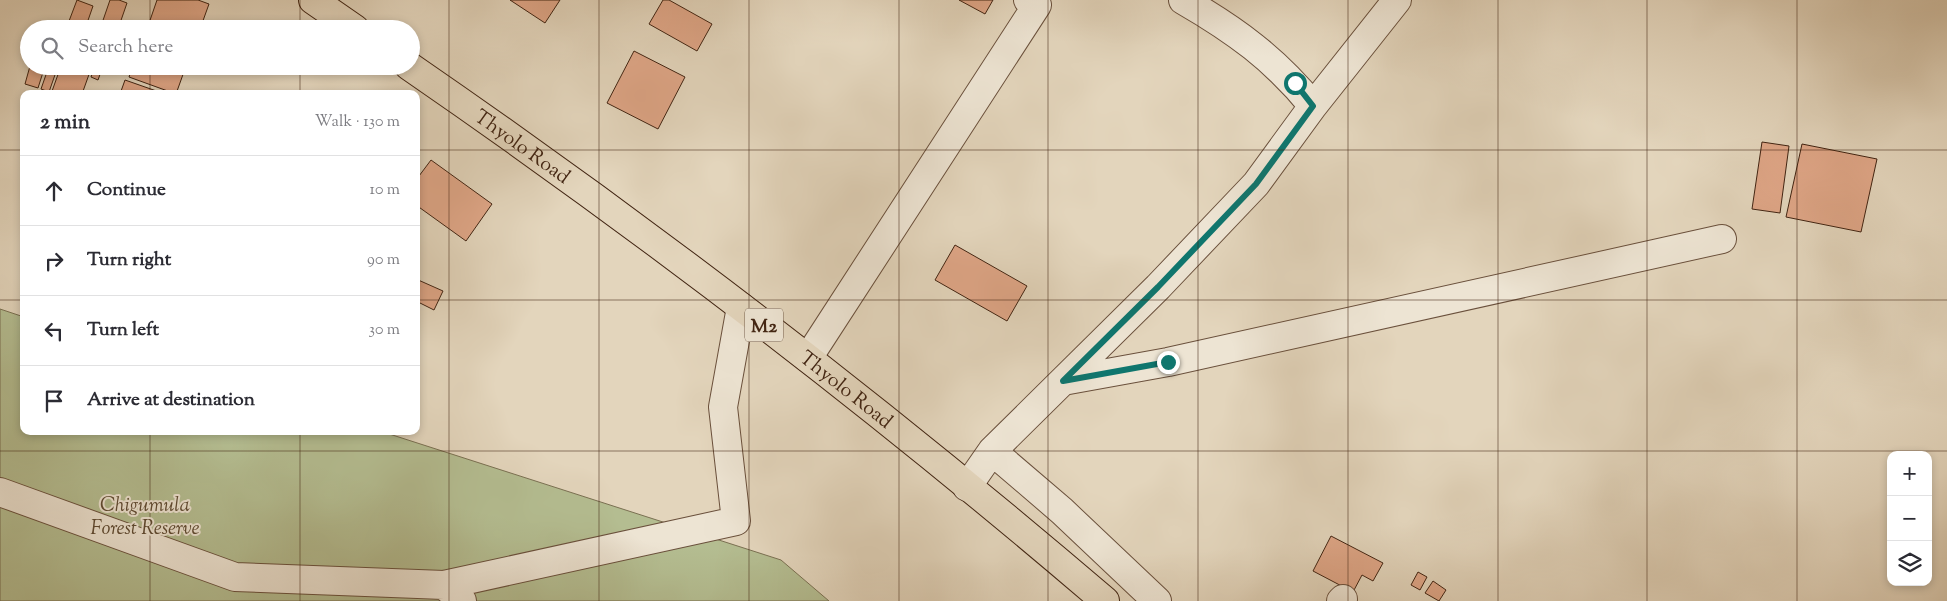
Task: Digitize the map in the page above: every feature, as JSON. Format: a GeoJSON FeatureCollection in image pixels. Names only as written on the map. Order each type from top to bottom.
{"type":"FeatureCollection","features":[{"type":"Feature","properties":{"kind":"highway"},"geometry":{"type":"LineString","coordinates":[[314,0],[342,20]]}},
{"type":"Feature","properties":{"kind":"highway","name":"Thyolo Road"},"geometry":{"type":"LineString","coordinates":[[420,74],[528,148],[808,358],[1105,601]]}},
{"type":"Feature","properties":{"kind":"street"},"geometry":{"type":"LineString","coordinates":[[808,358],[1037,5],[1028,0]]}},
{"type":"Feature","properties":{"kind":"street"},"geometry":{"type":"LineString","coordinates":[[1183,0],[1236,32],[1264,54],[1295,83],[1313,106]]}},
{"type":"Feature","properties":{"kind":"street"},"geometry":{"type":"LineString","coordinates":[[968,487],[992,451],[1158,287],[1256,184],[1313,106],[1397,0]]}},
{"type":"Feature","properties":{"kind":"street"},"geometry":{"type":"LineString","coordinates":[[1063,381],[1168,362],[1722,239]]}},
{"type":"Feature","properties":{"kind":"street"},"geometry":{"type":"LineString","coordinates":[[0,492],[235,577],[453,593],[736,521],[724,407],[740,307]]}},
{"type":"Feature","properties":{"kind":"street"},"geometry":{"type":"LineString","coordinates":[[992,451],[1062,511],[1157,601]]}},
{"type":"Feature","properties":{"kind":"green space","name":"Chigumula Forest Reserve"},"geometry":{"type":"Polygon","coordinates":[[[0,309],[20,316],[20,435],[392,435],[781,560],[829,601],[0,601],[0,309]]]}},
{"type":"Feature","properties":{"kind":"building"},"geometry":{"type":"Polygon","coordinates":[[[77,0],[93,6],[88,20],[69,20],[77,0]]]}},
{"type":"Feature","properties":{"kind":"building"},"geometry":{"type":"Polygon","coordinates":[[[110,0],[119,0],[127,3],[121,20],[103,20],[110,0]]]}},
{"type":"Feature","properties":{"kind":"building"},"geometry":{"type":"Polygon","coordinates":[[[157,0],[198,0],[209,4],[203,20],[150,20],[157,0]]]}},
{"type":"Feature","properties":{"kind":"building"},"geometry":{"type":"Polygon","coordinates":[[[510,0],[560,0],[545,23],[510,0]]]}},
{"type":"Feature","properties":{"kind":"building"},"geometry":{"type":"Polygon","coordinates":[[[663,0],[669,0],[712,24],[697,51],[649,24],[663,0]]]}},
{"type":"Feature","properties":{"kind":"building"},"geometry":{"type":"Polygon","coordinates":[[[959,0],[993,0],[985,14],[959,0]]]}},
{"type":"Feature","properties":{"kind":"building"},"geometry":{"type":"Polygon","coordinates":[[[634,51],[685,77],[658,129],[607,103],[634,51]]]}},
{"type":"Feature","properties":{"kind":"building"},"geometry":{"type":"Polygon","coordinates":[[[28,75],[42,75],[38,88],[25,84],[28,75]]]}},
{"type":"Feature","properties":{"kind":"building"},"geometry":{"type":"Polygon","coordinates":[[[46,75],[55,75],[50,90],[41,89],[46,75]]]}},
{"type":"Feature","properties":{"kind":"building"},"geometry":{"type":"Polygon","coordinates":[[[58,75],[89,75],[83,90],[52,90],[58,75]]]}},
{"type":"Feature","properties":{"kind":"building"},"geometry":{"type":"Polygon","coordinates":[[[92,75],[100,75],[98,80],[91,77],[92,75]]]}},
{"type":"Feature","properties":{"kind":"building"},"geometry":{"type":"Polygon","coordinates":[[[130,75],[183,75],[177,90],[165,90],[129,77],[130,75]]]}},
{"type":"Feature","properties":{"kind":"building"},"geometry":{"type":"Polygon","coordinates":[[[125,80],[154,90],[121,90],[125,80]]]}},
{"type":"Feature","properties":{"kind":"building"},"geometry":{"type":"Polygon","coordinates":[[[1762,142],[1789,146],[1780,213],[1752,209],[1762,142]]]}},
{"type":"Feature","properties":{"kind":"building"},"geometry":{"type":"Polygon","coordinates":[[[1802,144],[1877,159],[1861,232],[1786,217],[1802,144]]]}},
{"type":"Feature","properties":{"kind":"building"},"geometry":{"type":"Polygon","coordinates":[[[431,160],[492,204],[466,241],[420,208],[420,175],[431,160]]]}},
{"type":"Feature","properties":{"kind":"building"},"geometry":{"type":"Polygon","coordinates":[[[955,245],[1027,286],[1007,321],[935,280],[955,245]]]}},
{"type":"Feature","properties":{"kind":"building"},"geometry":{"type":"Polygon","coordinates":[[[420,281],[443,291],[434,310],[420,303],[420,281]]]}},
{"type":"Feature","properties":{"kind":"building"},"geometry":{"type":"Polygon","coordinates":[[[1331,536],[1383,563],[1373,581],[1362,575],[1353,592],[1313,571],[1331,536]]]}},
{"type":"Feature","properties":{"kind":"building"},"geometry":{"type":"Polygon","coordinates":[[[1418,572],[1427,577],[1420,590],[1411,585],[1418,572]]]}},
{"type":"Feature","properties":{"kind":"building"},"geometry":{"type":"Polygon","coordinates":[[[1433,581],[1446,590],[1439,601],[1425,593],[1433,581]]]}},
{"type":"Feature","properties":{"kind":"route"},"geometry":{"type":"LineString","coordinates":[[1168,362],[1063,381],[1158,287],[1256,184],[1313,106],[1295,83]]}}]}
